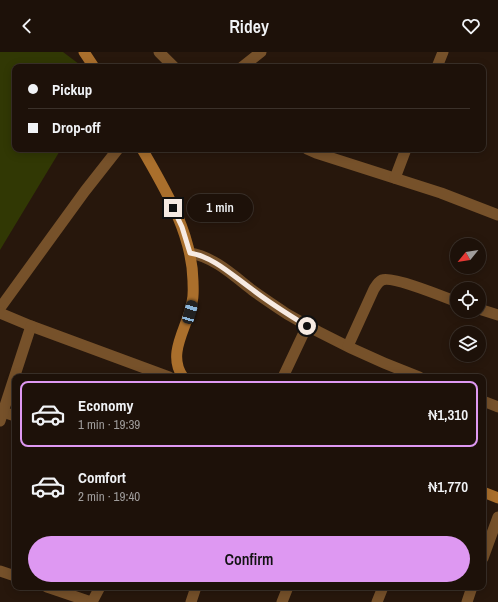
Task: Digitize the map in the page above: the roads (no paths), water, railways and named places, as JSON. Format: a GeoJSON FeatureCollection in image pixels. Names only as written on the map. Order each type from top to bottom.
{"type":"FeatureCollection","features":[{"type":"Feature","properties":{"kind":"main road"},"geometry":{"type":"LineString","coordinates":[[84,52],[92,64]]}},
{"type":"Feature","properties":{"kind":"main road"},"geometry":{"type":"LineString","coordinates":[[144,152],[182,227],[190,253],[193,280],[192,302],[177,350],[176,374]]}},
{"type":"Feature","properties":{"kind":"main road"},"geometry":{"type":"LineString","coordinates":[[486,493],[498,498]]}},
{"type":"Feature","properties":{"kind":"street"},"geometry":{"type":"LineString","coordinates":[[159,52],[172,61]]}},
{"type":"Feature","properties":{"kind":"street"},"geometry":{"type":"LineString","coordinates":[[246,64],[262,52]]}},
{"type":"Feature","properties":{"kind":"street"},"geometry":{"type":"LineString","coordinates":[[438,64],[443,52]]}},
{"type":"Feature","properties":{"kind":"street"},"geometry":{"type":"LineString","coordinates":[[0,308],[85,191],[116,152]]}},
{"type":"Feature","properties":{"kind":"street"},"geometry":{"type":"LineString","coordinates":[[315,152],[441,193],[498,215]]}},
{"type":"Feature","properties":{"kind":"street"},"geometry":{"type":"LineString","coordinates":[[395,178],[405,152]]}},
{"type":"Feature","properties":{"kind":"street"},"geometry":{"type":"LineString","coordinates":[[190,253],[199,254],[219,265],[263,297],[307,326],[412,374]]}},
{"type":"Feature","properties":{"kind":"street"},"geometry":{"type":"LineString","coordinates":[[348,346],[374,289],[381,280],[394,280],[450,300]]}},
{"type":"Feature","properties":{"kind":"street"},"geometry":{"type":"LineString","coordinates":[[486,311],[498,315]]}},
{"type":"Feature","properties":{"kind":"street"},"geometry":{"type":"LineString","coordinates":[[0,313],[31,326],[170,374]]}},
{"type":"Feature","properties":{"kind":"street"},"geometry":{"type":"LineString","coordinates":[[16,374],[31,326]]}},
{"type":"Feature","properties":{"kind":"street"},"geometry":{"type":"LineString","coordinates":[[283,374],[307,326]]}},
{"type":"Feature","properties":{"kind":"street"},"geometry":{"type":"LineString","coordinates":[[2,416],[12,385]]}},
{"type":"Feature","properties":{"kind":"street"},"geometry":{"type":"LineString","coordinates":[[486,402],[498,407]]}},
{"type":"Feature","properties":{"kind":"street"},"geometry":{"type":"LineString","coordinates":[[486,550],[498,517]]}},
{"type":"Feature","properties":{"kind":"street"},"geometry":{"type":"LineString","coordinates":[[0,571],[12,575]]}},
{"type":"Feature","properties":{"kind":"street"},"geometry":{"type":"LineString","coordinates":[[56,590],[92,602],[98,590]]}},
{"type":"Feature","properties":{"kind":"street"},"geometry":{"type":"LineString","coordinates":[[192,602],[195,590]]}},
{"type":"Feature","properties":{"kind":"street"},"geometry":{"type":"LineString","coordinates":[[282,602],[287,590]]}},
{"type":"Feature","properties":{"kind":"street"},"geometry":{"type":"LineString","coordinates":[[377,602],[382,590]]}},
{"type":"Feature","properties":{"kind":"street"},"geometry":{"type":"LineString","coordinates":[[467,602],[471,590]]}}]}
